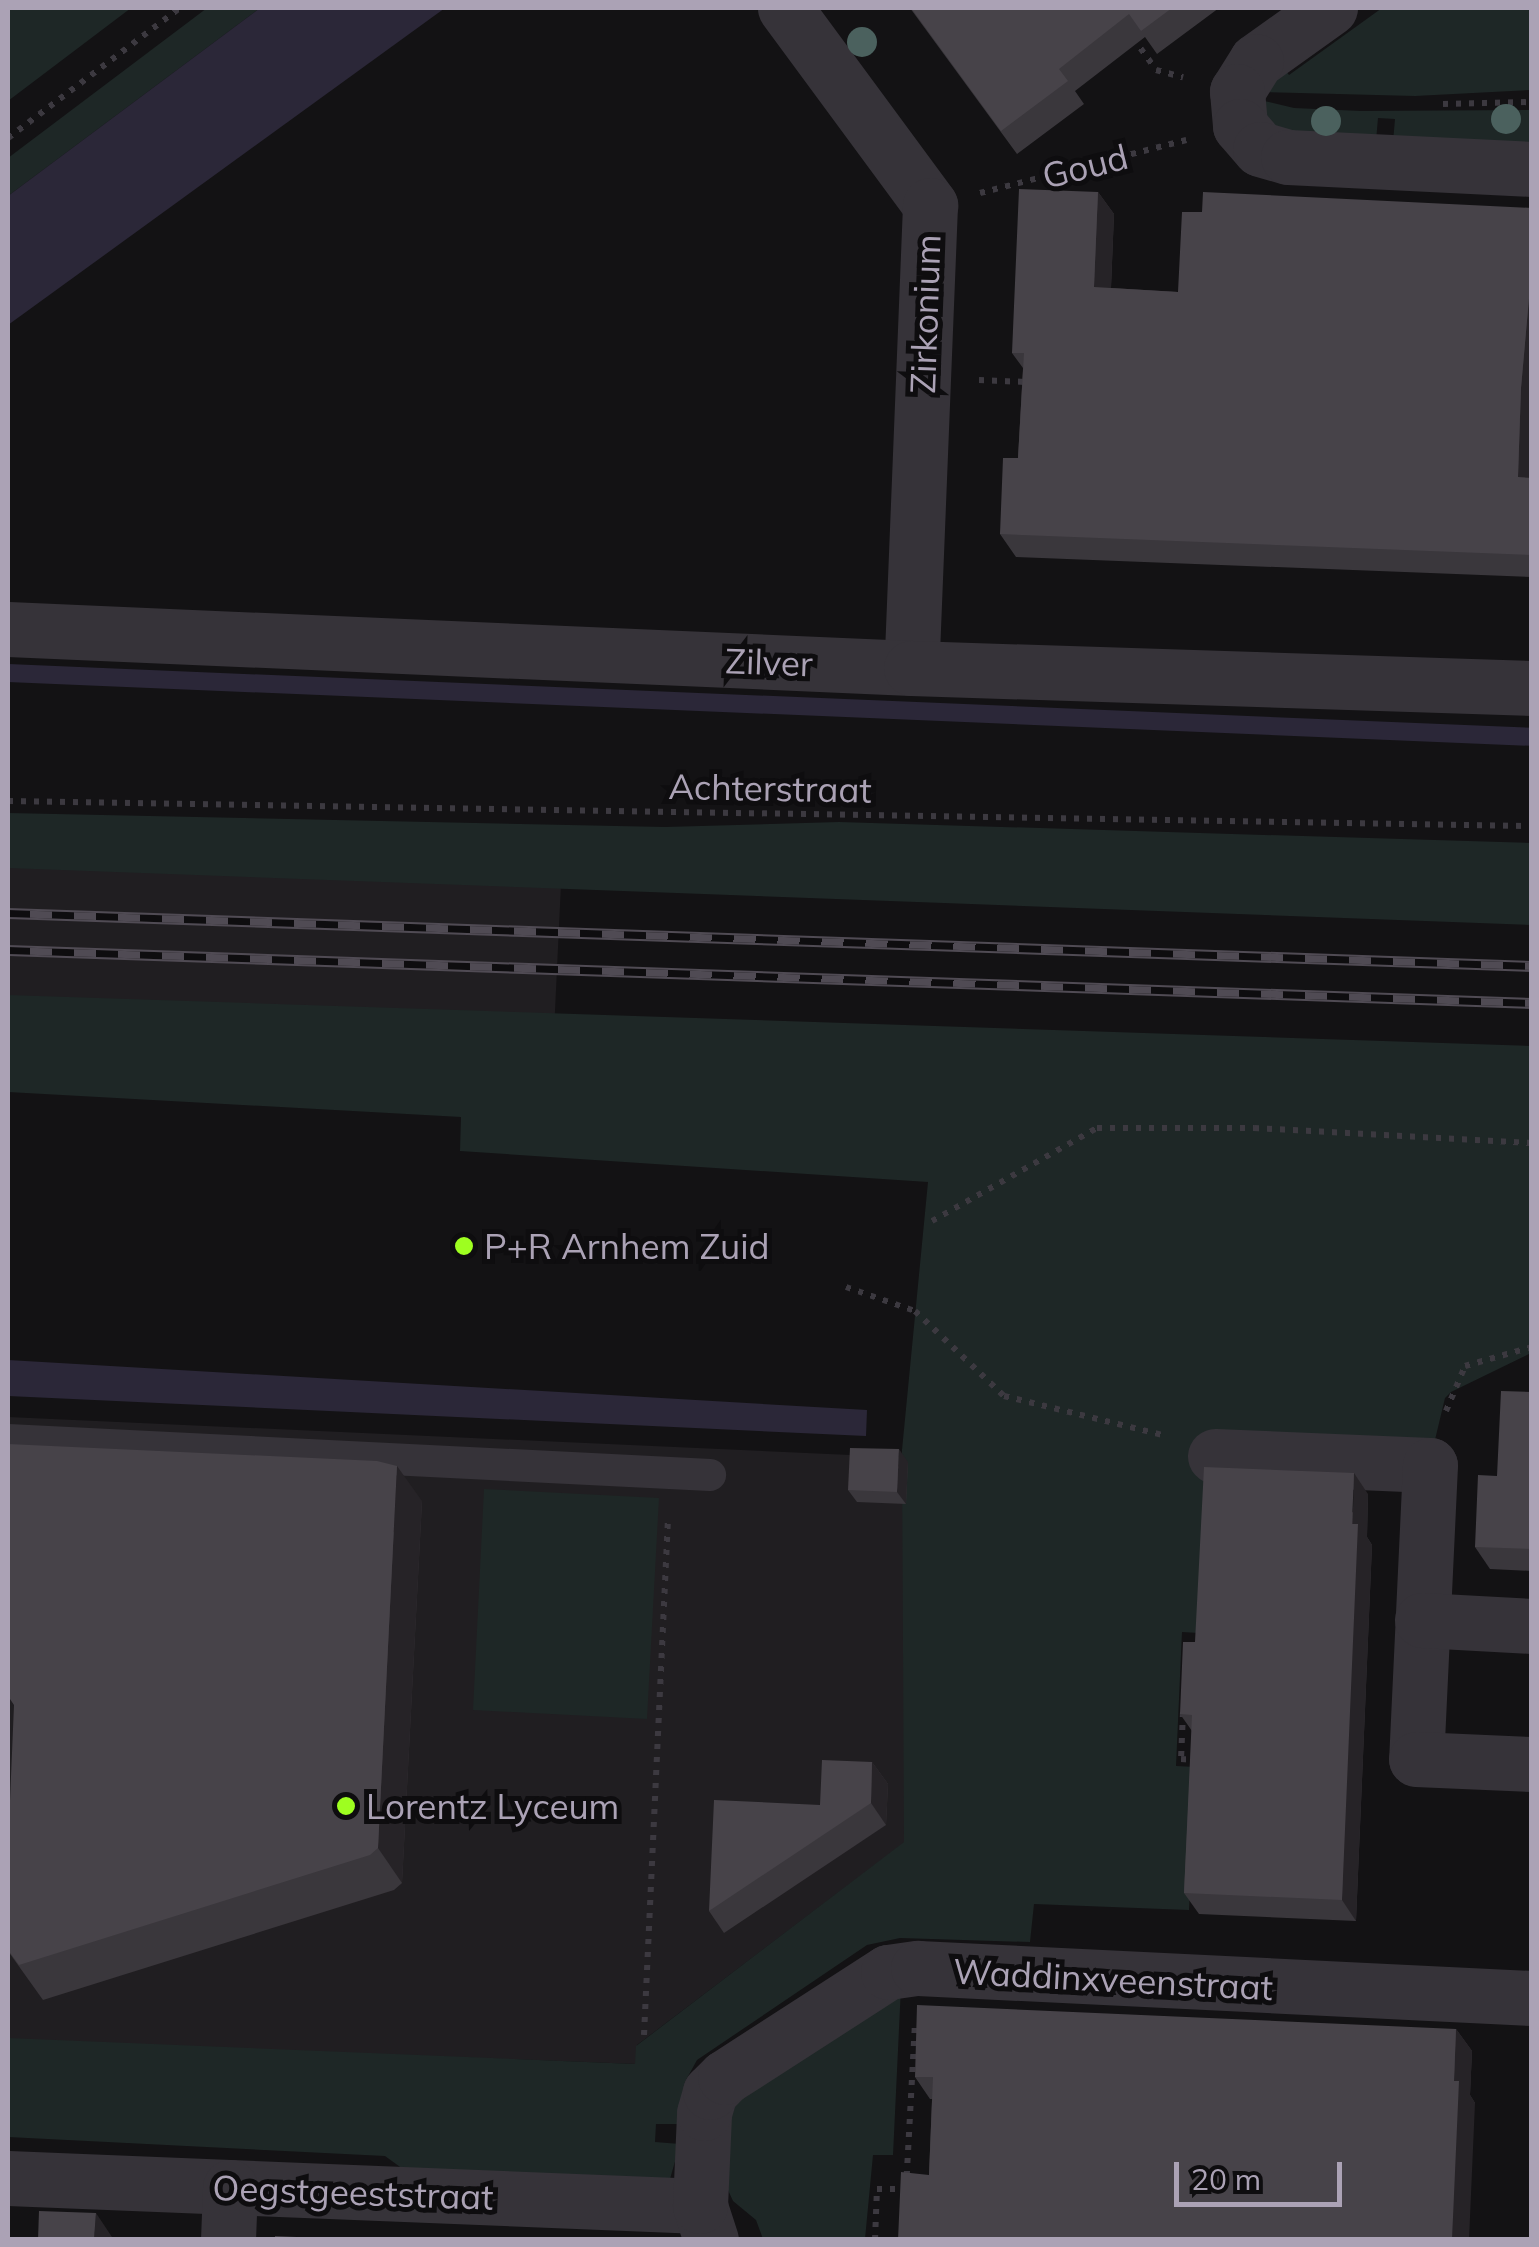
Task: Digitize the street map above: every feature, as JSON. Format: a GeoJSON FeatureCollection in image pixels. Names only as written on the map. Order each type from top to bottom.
{"type":"FeatureCollection","features":[{"type":"Feature","properties":{"kind":"street","name":"Zirkonium"},"geometry":{"type":"LineString","coordinates":[[785,8],[930,205],[911,668]]}},
{"type":"Feature","properties":{"kind":"street"},"geometry":{"type":"LineString","coordinates":[[1330,8],[1256,61],[1238,108],[1260,149],[1288,157],[1532,168]]}},
{"type":"Feature","properties":{"kind":"street","name":"Zilver"},"geometry":{"type":"LineString","coordinates":[[8,629],[911,668],[1532,688]]}},
{"type":"Feature","properties":{"kind":"street"},"geometry":{"type":"LineString","coordinates":[[1215,1456],[1430,1465],[1416,1759],[1532,1764]]}},
{"type":"Feature","properties":{"kind":"street"},"geometry":{"type":"LineString","coordinates":[[1422,1620],[1532,1626]]}},
{"type":"Feature","properties":{"kind":"street","name":"Waddinxveenstraat"},"geometry":{"type":"LineString","coordinates":[[706,2223],[704,2113],[710,2092],[725,2076],[888,1972],[918,1968],[1532,1998]]}},
{"type":"Feature","properties":{"kind":"street","name":"Oegstgeeststraat"},"geometry":{"type":"LineString","coordinates":[[8,2178],[229,2214],[706,2223]]}},
{"type":"Feature","properties":{"kind":"lane"},"geometry":{"type":"LineString","coordinates":[[8,1440],[710,1475]]}},
{"type":"Feature","properties":{"kind":"path"},"geometry":{"type":"LineString","coordinates":[[8,138],[180,8]]}},
{"type":"Feature","properties":{"kind":"path"},"geometry":{"type":"LineString","coordinates":[[1123,23],[1156,70],[1238,108]]}},
{"type":"Feature","properties":{"kind":"path","name":"Goud"},"geometry":{"type":"LineString","coordinates":[[930,205],[1238,108]]}},
{"type":"Feature","properties":{"kind":"path"},"geometry":{"type":"LineString","coordinates":[[922,378],[1042,383]]}},
{"type":"Feature","properties":{"kind":"path","name":"Achterstraat"},"geometry":{"type":"LineString","coordinates":[[8,801],[1532,826]]}},
{"type":"Feature","properties":{"kind":"path"},"geometry":{"type":"LineString","coordinates":[[932,1221],[1097,1128],[1254,1128],[1532,1143]]}},
{"type":"Feature","properties":{"kind":"path"},"geometry":{"type":"LineString","coordinates":[[846,1287],[915,1312],[1004,1396],[1166,1435],[1215,1456]]}},
{"type":"Feature","properties":{"kind":"path"},"geometry":{"type":"LineString","coordinates":[[1430,1465],[1452,1392],[1465,1366],[1532,1347]]}},
{"type":"Feature","properties":{"kind":"path"},"geometry":{"type":"LineString","coordinates":[[644,2035],[670,1473]]}},
{"type":"Feature","properties":{"kind":"path"},"geometry":{"type":"LineString","coordinates":[[1184,1708],[1181,1759],[1202,1760]]}},
{"type":"Feature","properties":{"kind":"path"},"geometry":{"type":"LineString","coordinates":[[906,2189],[918,1968]]}},
{"type":"Feature","properties":{"kind":"path"},"geometry":{"type":"LineString","coordinates":[[876,2240],[877,2189],[926,2190]]}},
{"type":"Feature","properties":{"kind":"shaded area"},"geometry":{"type":"Polygon","coordinates":[[[8,8],[131,8],[8,101],[8,8]]]}},
{"type":"Feature","properties":{"kind":"shaded area"},"geometry":{"type":"Polygon","coordinates":[[[207,8],[260,8],[8,196],[8,158],[207,8]]]}},
{"type":"Feature","properties":{"kind":"shaded area"},"geometry":{"type":"Polygon","coordinates":[[[260,8],[445,8],[8,325],[8,196],[260,8]]]}},
{"type":"Feature","properties":{"kind":"shaded area"},"geometry":{"type":"Polygon","coordinates":[[[1382,8],[1531,8],[1531,90],[1415,96],[1260,92],[1280,63],[1289,75],[1382,8]]]}},
{"type":"Feature","properties":{"kind":"shaded area"},"geometry":{"type":"Polygon","coordinates":[[[1260,100],[1294,108],[1361,111],[1531,110],[1531,147],[1393,142],[1395,119],[1378,118],[1376,141],[1280,130],[1264,113],[1260,100]]]}},
{"type":"Feature","properties":{"kind":"shaded area"},"geometry":{"type":"Polygon","coordinates":[[[8,813],[665,827],[839,822],[1531,843],[1531,925],[8,868],[8,813]]]}},
{"type":"Feature","properties":{"kind":"shaded area"},"geometry":{"type":"Polygon","coordinates":[[[8,850],[561,884],[554,1032],[8,1031],[8,850]]]}},
{"type":"Feature","properties":{"kind":"shaded area"},"geometry":{"type":"Polygon","coordinates":[[[8,995],[1531,1046],[1531,1353],[1451,1392],[1445,1398],[1434,1444],[1206,1440],[1199,1633],[1182,1632],[1176,1766],[1196,1767],[1189,1910],[1034,1904],[1030,1942],[900,1938],[867,1945],[697,2060],[686,2080],[681,2124],[656,2124],[655,2142],[680,2144],[670,2179],[407,2172],[385,2156],[8,2137],[8,2038],[635,2064],[636,2046],[904,1842],[902,1450],[928,1182],[460,1151],[461,1117],[8,1092],[8,995]]]}},
{"type":"Feature","properties":{"kind":"shaded area"},"geometry":{"type":"Polygon","coordinates":[[[8,1360],[867,1410],[866,1436],[8,1396],[8,1360]]]}},
{"type":"Feature","properties":{"kind":"shaded area"},"geometry":{"type":"Polygon","coordinates":[[[8,1417],[917,1458],[905,1842],[637,2045],[636,2064],[8,2040],[8,1417]]]}},
{"type":"Feature","properties":{"kind":"shaded area"},"geometry":{"type":"Polygon","coordinates":[[[484,1489],[659,1498],[647,1719],[473,1710],[484,1489]]]}},
{"type":"Feature","properties":{"kind":"shaded area"},"geometry":{"type":"Polygon","coordinates":[[[901,1987],[893,2155],[873,2155],[865,2239],[763,2239],[756,2220],[733,2201],[728,2190],[731,2097],[901,1987]]]}},
{"type":"Feature","properties":{"kind":"building"},"geometry":{"type":"Polygon","coordinates":[[[911,8],[1172,8],[1141,31],[1129,14],[1059,69],[1068,81],[1001,131],[911,8]]]}},
{"type":"Feature","properties":{"kind":"building"},"geometry":{"type":"Polygon","coordinates":[[[1019,189],[1098,192],[1094,287],[1178,292],[1182,212],[1202,212],[1203,192],[1532,208],[1532,287],[1521,388],[1518,477],[1532,478],[1532,555],[1000,534],[1003,458],[1018,458],[1024,353],[1012,353],[1019,189]]]}},
{"type":"Feature","properties":{"kind":"building"},"geometry":{"type":"Polygon","coordinates":[[[1501,1391],[1532,1392],[1532,1549],[1475,1547],[1478,1475],[1497,1476],[1501,1391]]]}},
{"type":"Feature","properties":{"kind":"building"},"geometry":{"type":"Polygon","coordinates":[[[8,1444],[377,1461],[397,1466],[378,1848],[370,1855],[19,1965],[8,1950],[14,1705],[8,1696],[8,1444]]]}},
{"type":"Feature","properties":{"kind":"building"},"geometry":{"type":"Polygon","coordinates":[[[850,1448],[899,1449],[897,1492],[848,1490],[850,1448]]]}},
{"type":"Feature","properties":{"kind":"building"},"geometry":{"type":"Polygon","coordinates":[[[1204,1467],[1354,1473],[1352,1524],[1358,1524],[1342,1900],[1184,1893],[1192,1715],[1180,1714],[1183,1642],[1195,1642],[1204,1467]]]}},
{"type":"Feature","properties":{"kind":"building"},"geometry":{"type":"Polygon","coordinates":[[[822,1760],[872,1762],[871,1803],[709,1911],[714,1800],[820,1805],[822,1760]]]}},
{"type":"Feature","properties":{"kind":"building"},"geometry":{"type":"Polygon","coordinates":[[[917,2005],[1456,2029],[1454,2081],[1459,2081],[1452,2240],[898,2240],[901,2172],[929,2175],[933,2077],[915,2077],[917,2005]]]}},
{"type":"Feature","properties":{"kind":"building"},"geometry":{"type":"Polygon","coordinates":[[[39,2211],[96,2213],[94,2240],[38,2240],[39,2211]]]}},
{"type":"Feature","properties":{"kind":"building"},"geometry":{"type":"Polygon","coordinates":[[[275,2236],[361,2240],[275,2240],[275,2236]]]}},
{"type":"Feature","properties":{"kind":"waterway"},"geometry":{"type":"LineString","coordinates":[[8,673],[1532,737]]}},
{"type":"Feature","properties":{"kind":"railway"},"geometry":{"type":"LineString","coordinates":[[8,913],[1532,966]]}},
{"type":"Feature","properties":{"kind":"railway"},"geometry":{"type":"LineString","coordinates":[[8,950],[1532,1003]]}},
{"type":"Feature","properties":{"kind":"place","name":"P+R Arnhem Zuid"},"geometry":{"type":"Point","coordinates":[464,1246]}},
{"type":"Feature","properties":{"kind":"place","name":"Lorentz Lyceum"},"geometry":{"type":"Point","coordinates":[346,1806]}}]}
